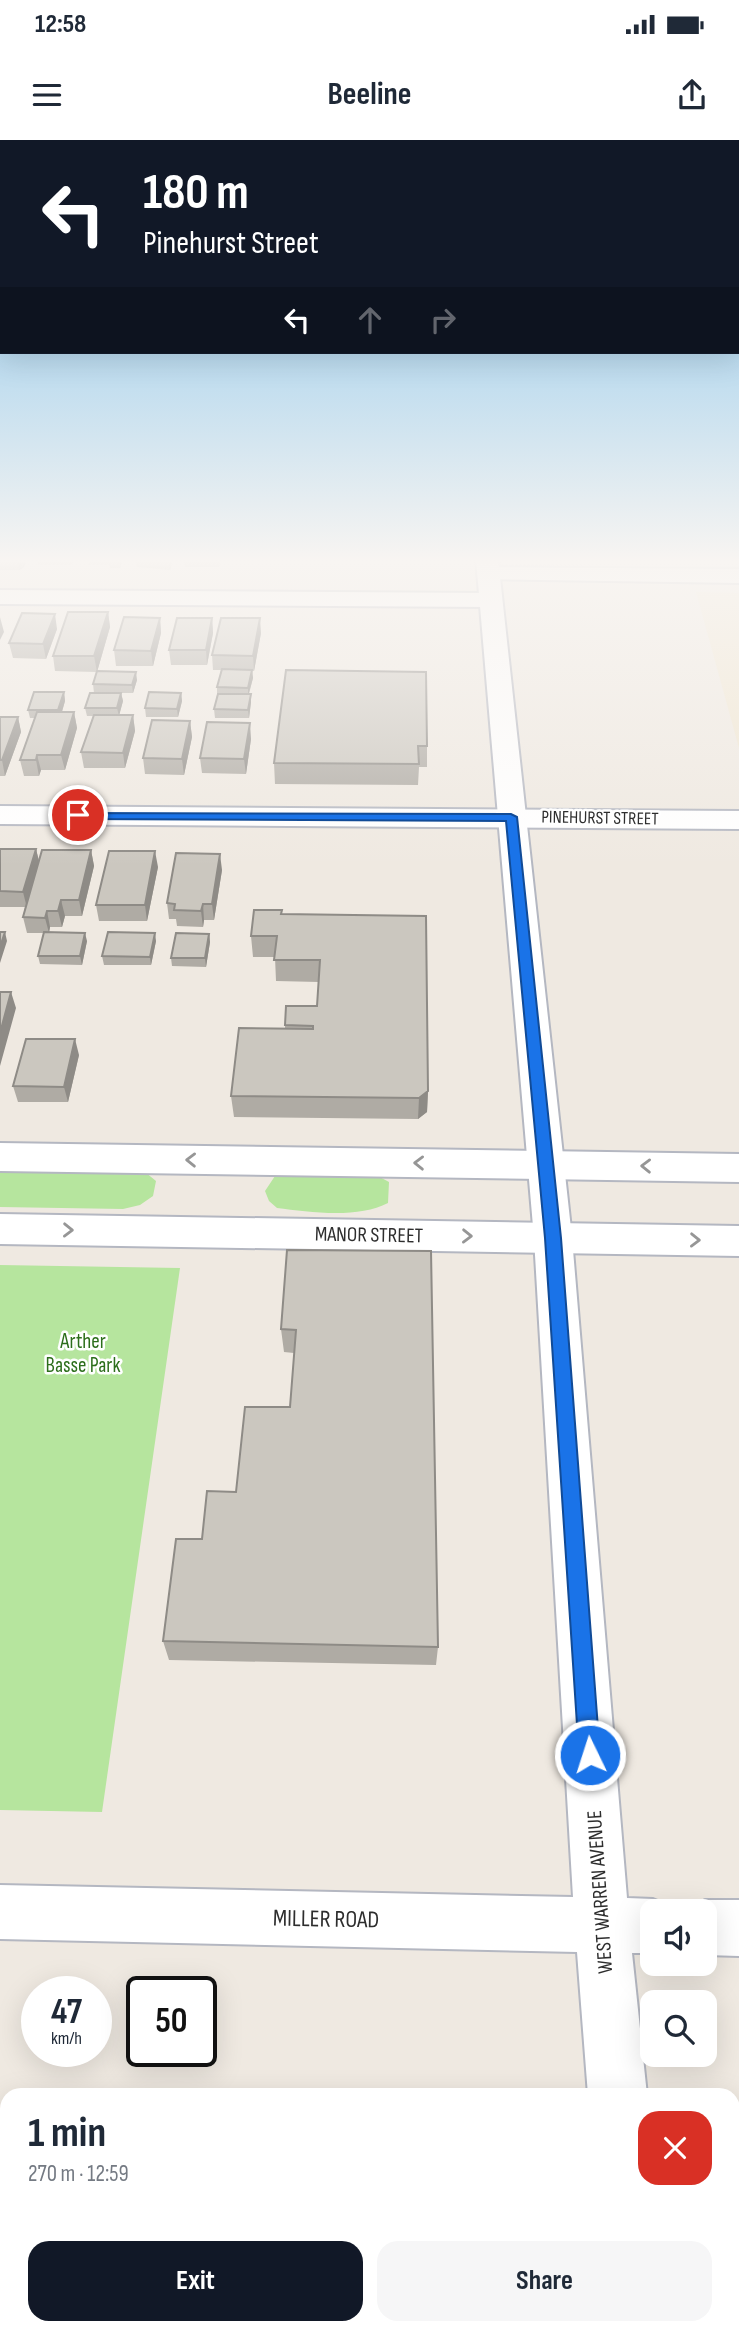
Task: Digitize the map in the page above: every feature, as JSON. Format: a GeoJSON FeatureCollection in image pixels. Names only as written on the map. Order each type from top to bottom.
{"type":"FeatureCollection","features":[{"type":"Feature","properties":{"kind":"street","name":"WEST WARREN AVENUE"},"geometry":{"type":"LineString","coordinates":[[497,661],[553,1238],[627,1925],[618,2088]]}},
{"type":"Feature","properties":{"kind":"street","name":"PINEHURST STREET"},"geometry":{"type":"LineString","coordinates":[[0,815],[739,820]]}},
{"type":"Feature","properties":{"kind":"street"},"geometry":{"type":"LineString","coordinates":[[0,1157],[739,1168]]}},
{"type":"Feature","properties":{"kind":"street","name":"MANOR STREET"},"geometry":{"type":"LineString","coordinates":[[0,1229],[739,1241]]}},
{"type":"Feature","properties":{"kind":"street","name":"MILLER ROAD"},"geometry":{"type":"LineString","coordinates":[[0,1912],[627,1925]]}},
{"type":"Feature","properties":{"kind":"street"},"geometry":{"type":"LineString","coordinates":[[717,1927],[739,1928]]}},
{"type":"Feature","properties":{"kind":"shaded area"},"geometry":{"type":"Polygon","coordinates":[[[715,661],[739,661],[739,748],[715,661]]]}},
{"type":"Feature","properties":{"kind":"green space"},"geometry":{"type":"Polygon","coordinates":[[[0,1168],[145,1172],[156,1181],[153,1196],[140,1205],[123,1209],[0,1207],[0,1168]]]}},
{"type":"Feature","properties":{"kind":"green space"},"geometry":{"type":"Polygon","coordinates":[[[289,1172],[376,1175],[389,1182],[388,1203],[348,1213],[277,1208],[269,1201],[265,1191],[275,1176],[289,1172]]]}},
{"type":"Feature","properties":{"kind":"green space","name":"Arther Basse Park"},"geometry":{"type":"Polygon","coordinates":[[[0,1265],[180,1268],[102,1812],[0,1810],[0,1265]]]}},
{"type":"Feature","properties":{"kind":"building"},"geometry":{"type":"Polygon","coordinates":[[[222,669],[252,670],[248,688],[217,687],[222,669]]]}},
{"type":"Feature","properties":{"kind":"building"},"geometry":{"type":"Polygon","coordinates":[[[286,670],[426,672],[427,746],[418,746],[419,764],[274,763],[286,670]]]}},
{"type":"Feature","properties":{"kind":"building"},"geometry":{"type":"Polygon","coordinates":[[[97,671],[136,672],[132,685],[93,684],[97,671]]]}},
{"type":"Feature","properties":{"kind":"building"},"geometry":{"type":"Polygon","coordinates":[[[34,692],[64,692],[58,710],[28,710],[34,692]]]}},
{"type":"Feature","properties":{"kind":"building"},"geometry":{"type":"Polygon","coordinates":[[[149,692],[181,693],[177,709],[145,708],[149,692]]]}},
{"type":"Feature","properties":{"kind":"building"},"geometry":{"type":"Polygon","coordinates":[[[90,693],[121,693],[117,708],[85,708],[90,693]]]}},
{"type":"Feature","properties":{"kind":"building"},"geometry":{"type":"Polygon","coordinates":[[[218,694],[251,694],[248,710],[214,709],[218,694]]]}},
{"type":"Feature","properties":{"kind":"building"},"geometry":{"type":"Polygon","coordinates":[[[37,712],[74,712],[61,755],[37,755],[36,760],[20,760],[37,712]]]}},
{"type":"Feature","properties":{"kind":"building"},"geometry":{"type":"Polygon","coordinates":[[[94,715],[133,715],[123,753],[81,752],[94,715]]]}},
{"type":"Feature","properties":{"kind":"building"},"geometry":{"type":"Polygon","coordinates":[[[0,717],[18,717],[2,760],[0,760],[0,717]]]}},
{"type":"Feature","properties":{"kind":"building"},"geometry":{"type":"Polygon","coordinates":[[[152,720],[190,721],[182,759],[143,758],[152,720]]]}},
{"type":"Feature","properties":{"kind":"building"},"geometry":{"type":"Polygon","coordinates":[[[207,722],[250,723],[244,759],[200,758],[207,722]]]}},
{"type":"Feature","properties":{"kind":"building"},"geometry":{"type":"Polygon","coordinates":[[[0,849],[36,849],[23,892],[0,891],[0,849]]]}},
{"type":"Feature","properties":{"kind":"building"},"geometry":{"type":"Polygon","coordinates":[[[42,850],[91,850],[79,900],[61,900],[58,911],[47,911],[45,918],[23,917],[42,850]]]}},
{"type":"Feature","properties":{"kind":"building"},"geometry":{"type":"Polygon","coordinates":[[[109,851],[155,851],[145,905],[96,905],[109,851]]]}},
{"type":"Feature","properties":{"kind":"building"},"geometry":{"type":"Polygon","coordinates":[[[176,853],[220,854],[212,904],[203,904],[201,911],[174,910],[175,904],[167,903],[176,853]]]}},
{"type":"Feature","properties":{"kind":"building"},"geometry":{"type":"Polygon","coordinates":[[[254,910],[282,910],[281,914],[426,916],[428,1091],[419,1098],[231,1096],[239,1028],[313,1029],[313,1026],[285,1025],[286,1006],[317,1006],[320,960],[274,960],[277,936],[251,936],[254,910]]]}},
{"type":"Feature","properties":{"kind":"building"},"geometry":{"type":"Polygon","coordinates":[[[0,932],[5,932],[0,947],[0,932]]]}},
{"type":"Feature","properties":{"kind":"building"},"geometry":{"type":"Polygon","coordinates":[[[44,932],[85,933],[80,956],[38,956],[44,932]]]}},
{"type":"Feature","properties":{"kind":"building"},"geometry":{"type":"Polygon","coordinates":[[[108,932],[155,933],[150,957],[102,956],[108,932]]]}},
{"type":"Feature","properties":{"kind":"building"},"geometry":{"type":"Polygon","coordinates":[[[176,933],[209,934],[205,958],[171,958],[176,933]]]}},
{"type":"Feature","properties":{"kind":"building"},"geometry":{"type":"Polygon","coordinates":[[[0,992],[11,992],[0,1033],[0,992]]]}},
{"type":"Feature","properties":{"kind":"building"},"geometry":{"type":"Polygon","coordinates":[[[26,1039],[75,1039],[64,1087],[13,1086],[26,1039]]]}},
{"type":"Feature","properties":{"kind":"building"},"geometry":{"type":"Polygon","coordinates":[[[287,1250],[431,1251],[438,1647],[163,1641],[176,1539],[202,1539],[207,1491],[236,1492],[245,1407],[290,1407],[296,1330],[281,1329],[287,1250]]]}},
{"type":"Feature","properties":{"kind":"route"},"geometry":{"type":"LineString","coordinates":[[78,815],[511,817],[553,1238],[590,1755]]}}]}
